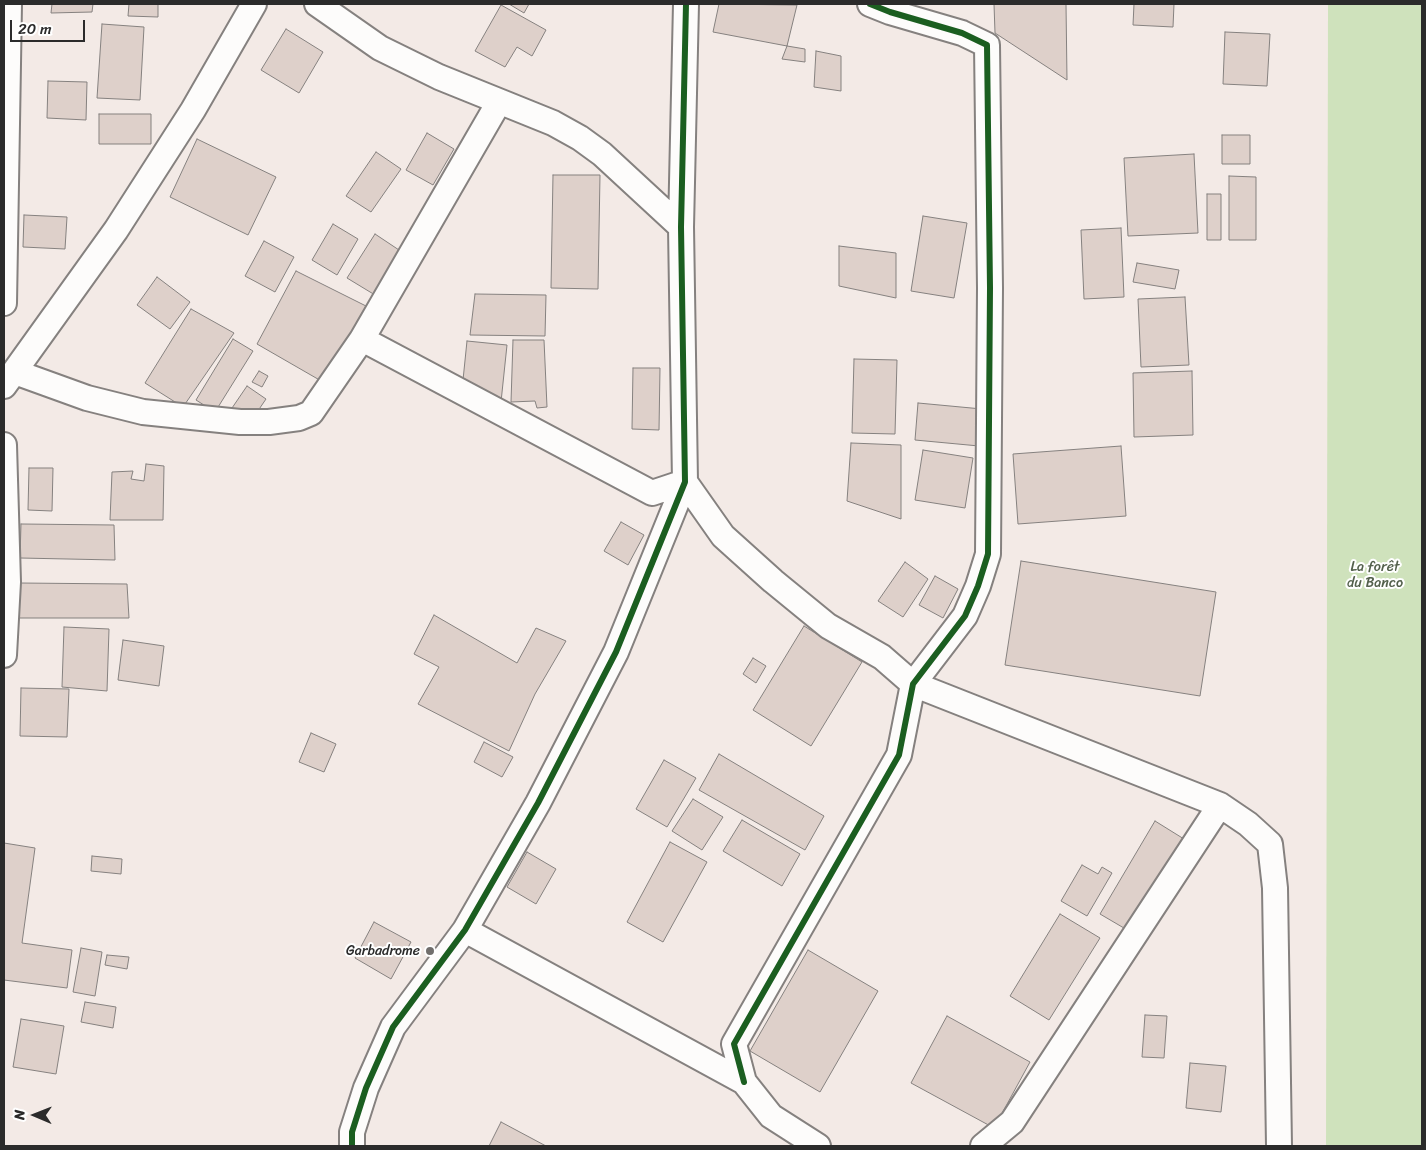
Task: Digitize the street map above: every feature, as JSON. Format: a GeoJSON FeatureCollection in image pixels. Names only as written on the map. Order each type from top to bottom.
{"type":"FeatureCollection","features":[{"type":"Feature","properties":{"kind":"street"},"geometry":{"type":"LineString","coordinates":[[4,303],[5,128],[9,4]]}},
{"type":"Feature","properties":{"kind":"street"},"geometry":{"type":"LineString","coordinates":[[254,4],[193,110],[116,230],[9,379],[143,412],[203,419],[269,422],[299,418],[311,413],[362,339],[499,102]]}},
{"type":"Feature","properties":{"kind":"street"},"geometry":{"type":"LineString","coordinates":[[318,4],[380,48],[439,77],[553,123],[580,138],[602,154],[681,227]]}},
{"type":"Feature","properties":{"kind":"street"},"geometry":{"type":"LineString","coordinates":[[352,1146],[352,1132],[357,1115],[393,1027],[465,930],[538,803],[616,652],[685,482],[681,227],[686,4]]}},
{"type":"Feature","properties":{"kind":"street"},"geometry":{"type":"LineString","coordinates":[[744,1082],[734,1044],[898,755],[913,684],[965,616],[978,586],[988,554],[989,69],[987,45],[962,33],[890,12],[870,4]]}},
{"type":"Feature","properties":{"kind":"street"},"geometry":{"type":"LineString","coordinates":[[362,339],[652,493],[685,482]]}},
{"type":"Feature","properties":{"kind":"street"},"geometry":{"type":"LineString","coordinates":[[4,445],[8,582],[4,655]]}},
{"type":"Feature","properties":{"kind":"street"},"geometry":{"type":"LineString","coordinates":[[685,482],[723,536],[772,581],[828,626],[882,657],[913,684],[1220,804],[1248,824],[1270,844],[1275,888],[1279,1146]]}},
{"type":"Feature","properties":{"kind":"street"},"geometry":{"type":"LineString","coordinates":[[983,1146],[1012,1122],[1220,804]]}},
{"type":"Feature","properties":{"kind":"street"},"geometry":{"type":"LineString","coordinates":[[465,930],[744,1082],[771,1116],[818,1146]]}},
{"type":"Feature","properties":{"kind":"green space","name":"La forêt du Banco"},"geometry":{"type":"Polygon","coordinates":[[[1328,4],[1422,4],[1422,1146],[1326,1146],[1328,4]]]}},
{"type":"Feature","properties":{"kind":"building"},"geometry":{"type":"Polygon","coordinates":[[[52,4],[93,4],[92,12],[51,13],[52,4]]]}},
{"type":"Feature","properties":{"kind":"building"},"geometry":{"type":"Polygon","coordinates":[[[129,4],[158,4],[158,17],[128,16],[129,4]]]}},
{"type":"Feature","properties":{"kind":"building"},"geometry":{"type":"Polygon","coordinates":[[[509,4],[529,4],[524,13],[509,4]]]}},
{"type":"Feature","properties":{"kind":"building"},"geometry":{"type":"Polygon","coordinates":[[[719,4],[797,5],[787,46],[713,32],[719,4]]]}},
{"type":"Feature","properties":{"kind":"building"},"geometry":{"type":"Polygon","coordinates":[[[994,4],[1066,4],[1067,80],[995,33],[994,4]]]}},
{"type":"Feature","properties":{"kind":"building"},"geometry":{"type":"Polygon","coordinates":[[[1134,4],[1174,4],[1173,27],[1133,25],[1134,4]]]}},
{"type":"Feature","properties":{"kind":"building"},"geometry":{"type":"Polygon","coordinates":[[[501,5],[546,30],[532,56],[517,47],[505,67],[475,51],[501,5]]]}},
{"type":"Feature","properties":{"kind":"building"},"geometry":{"type":"Polygon","coordinates":[[[102,24],[144,27],[140,100],[97,98],[102,24]]]}},
{"type":"Feature","properties":{"kind":"building"},"geometry":{"type":"Polygon","coordinates":[[[286,29],[323,52],[299,93],[261,70],[286,29]]]}},
{"type":"Feature","properties":{"kind":"building"},"geometry":{"type":"Polygon","coordinates":[[[1225,32],[1270,34],[1267,86],[1223,84],[1225,32]]]}},
{"type":"Feature","properties":{"kind":"building"},"geometry":{"type":"Polygon","coordinates":[[[787,46],[805,49],[805,62],[782,59],[787,46]]]}},
{"type":"Feature","properties":{"kind":"building"},"geometry":{"type":"Polygon","coordinates":[[[816,51],[841,56],[841,91],[814,87],[816,51]]]}},
{"type":"Feature","properties":{"kind":"building"},"geometry":{"type":"Polygon","coordinates":[[[48,81],[87,82],[86,120],[47,118],[48,81]]]}},
{"type":"Feature","properties":{"kind":"building"},"geometry":{"type":"Polygon","coordinates":[[[99,114],[151,114],[151,144],[99,144],[99,114]]]}},
{"type":"Feature","properties":{"kind":"building"},"geometry":{"type":"Polygon","coordinates":[[[427,133],[454,149],[433,185],[406,170],[427,133]]]}},
{"type":"Feature","properties":{"kind":"building"},"geometry":{"type":"Polygon","coordinates":[[[1222,135],[1250,135],[1250,164],[1222,164],[1222,135]]]}},
{"type":"Feature","properties":{"kind":"building"},"geometry":{"type":"Polygon","coordinates":[[[197,139],[276,177],[248,235],[170,197],[197,139]]]}},
{"type":"Feature","properties":{"kind":"building"},"geometry":{"type":"Polygon","coordinates":[[[376,152],[401,169],[371,212],[346,196],[376,152]]]}},
{"type":"Feature","properties":{"kind":"building"},"geometry":{"type":"Polygon","coordinates":[[[1194,154],[1198,233],[1128,236],[1124,158],[1194,154]]]}},
{"type":"Feature","properties":{"kind":"building"},"geometry":{"type":"Polygon","coordinates":[[[553,175],[600,175],[598,289],[551,288],[553,175]]]}},
{"type":"Feature","properties":{"kind":"building"},"geometry":{"type":"Polygon","coordinates":[[[1229,176],[1256,177],[1256,240],[1229,240],[1229,176]]]}},
{"type":"Feature","properties":{"kind":"building"},"geometry":{"type":"Polygon","coordinates":[[[1207,194],[1221,194],[1221,240],[1207,240],[1207,194]]]}},
{"type":"Feature","properties":{"kind":"building"},"geometry":{"type":"Polygon","coordinates":[[[24,215],[67,217],[65,249],[23,247],[24,215]]]}},
{"type":"Feature","properties":{"kind":"building"},"geometry":{"type":"Polygon","coordinates":[[[923,216],[967,223],[954,298],[911,291],[923,216]]]}},
{"type":"Feature","properties":{"kind":"building"},"geometry":{"type":"Polygon","coordinates":[[[333,224],[358,239],[337,275],[312,260],[333,224]]]}},
{"type":"Feature","properties":{"kind":"building"},"geometry":{"type":"Polygon","coordinates":[[[1121,228],[1124,297],[1084,299],[1081,230],[1121,228]]]}},
{"type":"Feature","properties":{"kind":"building"},"geometry":{"type":"Polygon","coordinates":[[[375,234],[402,252],[375,295],[347,278],[375,234]]]}},
{"type":"Feature","properties":{"kind":"building"},"geometry":{"type":"Polygon","coordinates":[[[264,241],[294,257],[275,292],[245,276],[264,241]]]}},
{"type":"Feature","properties":{"kind":"building"},"geometry":{"type":"Polygon","coordinates":[[[839,246],[896,253],[896,298],[839,286],[839,246]]]}},
{"type":"Feature","properties":{"kind":"building"},"geometry":{"type":"Polygon","coordinates":[[[1137,263],[1179,270],[1175,289],[1133,282],[1137,263]]]}},
{"type":"Feature","properties":{"kind":"building"},"geometry":{"type":"Polygon","coordinates":[[[296,271],[366,306],[323,382],[257,344],[296,271]]]}},
{"type":"Feature","properties":{"kind":"building"},"geometry":{"type":"Polygon","coordinates":[[[157,277],[190,302],[170,329],[137,305],[157,277]]]}},
{"type":"Feature","properties":{"kind":"building"},"geometry":{"type":"Polygon","coordinates":[[[475,294],[546,295],[545,336],[470,335],[475,294]]]}},
{"type":"Feature","properties":{"kind":"building"},"geometry":{"type":"Polygon","coordinates":[[[1185,297],[1189,365],[1141,367],[1138,299],[1185,297]]]}},
{"type":"Feature","properties":{"kind":"building"},"geometry":{"type":"Polygon","coordinates":[[[191,309],[234,333],[183,407],[145,383],[191,309]]]}},
{"type":"Feature","properties":{"kind":"building"},"geometry":{"type":"Polygon","coordinates":[[[233,339],[253,351],[215,412],[196,400],[233,339]]]}},
{"type":"Feature","properties":{"kind":"building"},"geometry":{"type":"Polygon","coordinates":[[[513,340],[544,340],[547,407],[537,408],[535,401],[511,402],[513,340]]]}},
{"type":"Feature","properties":{"kind":"building"},"geometry":{"type":"Polygon","coordinates":[[[467,341],[507,345],[501,402],[463,380],[467,341]]]}},
{"type":"Feature","properties":{"kind":"building"},"geometry":{"type":"Polygon","coordinates":[[[854,359],[897,360],[895,434],[852,433],[854,359]]]}},
{"type":"Feature","properties":{"kind":"building"},"geometry":{"type":"Polygon","coordinates":[[[633,368],[660,368],[659,430],[632,429],[633,368]]]}},
{"type":"Feature","properties":{"kind":"building"},"geometry":{"type":"Polygon","coordinates":[[[259,371],[268,376],[262,387],[252,382],[259,371]]]}},
{"type":"Feature","properties":{"kind":"building"},"geometry":{"type":"Polygon","coordinates":[[[1192,371],[1193,435],[1134,437],[1133,373],[1192,371]]]}},
{"type":"Feature","properties":{"kind":"building"},"geometry":{"type":"Polygon","coordinates":[[[247,386],[266,399],[251,421],[232,408],[247,386]]]}},
{"type":"Feature","properties":{"kind":"building"},"geometry":{"type":"Polygon","coordinates":[[[918,403],[982,409],[979,446],[915,440],[918,403]]]}},
{"type":"Feature","properties":{"kind":"building"},"geometry":{"type":"Polygon","coordinates":[[[851,443],[901,445],[901,519],[847,501],[851,443]]]}},
{"type":"Feature","properties":{"kind":"building"},"geometry":{"type":"Polygon","coordinates":[[[1121,446],[1126,516],[1018,524],[1013,454],[1121,446]]]}},
{"type":"Feature","properties":{"kind":"building"},"geometry":{"type":"Polygon","coordinates":[[[923,450],[973,458],[965,508],[915,500],[923,450]]]}},
{"type":"Feature","properties":{"kind":"building"},"geometry":{"type":"Polygon","coordinates":[[[146,464],[164,466],[163,520],[110,520],[112,472],[133,471],[131,479],[144,481],[146,464]]]}},
{"type":"Feature","properties":{"kind":"building"},"geometry":{"type":"Polygon","coordinates":[[[29,468],[53,468],[52,511],[28,510],[29,468]]]}},
{"type":"Feature","properties":{"kind":"building"},"geometry":{"type":"Polygon","coordinates":[[[621,522],[644,535],[628,565],[604,551],[621,522]]]}},
{"type":"Feature","properties":{"kind":"building"},"geometry":{"type":"Polygon","coordinates":[[[21,524],[114,525],[115,560],[20,558],[21,524]]]}},
{"type":"Feature","properties":{"kind":"building"},"geometry":{"type":"Polygon","coordinates":[[[1021,561],[1216,592],[1200,696],[1005,665],[1021,561]]]}},
{"type":"Feature","properties":{"kind":"building"},"geometry":{"type":"Polygon","coordinates":[[[905,562],[928,579],[903,617],[878,601],[905,562]]]}},
{"type":"Feature","properties":{"kind":"building"},"geometry":{"type":"Polygon","coordinates":[[[935,576],[958,589],[943,618],[919,605],[935,576]]]}},
{"type":"Feature","properties":{"kind":"building"},"geometry":{"type":"Polygon","coordinates":[[[18,583],[127,584],[129,618],[18,618],[18,583]]]}},
{"type":"Feature","properties":{"kind":"building"},"geometry":{"type":"Polygon","coordinates":[[[434,615],[517,663],[536,628],[566,641],[535,694],[509,751],[418,704],[439,667],[414,654],[434,615]]]}},
{"type":"Feature","properties":{"kind":"building"},"geometry":{"type":"Polygon","coordinates":[[[804,626],[862,662],[811,746],[753,710],[804,626]]]}},
{"type":"Feature","properties":{"kind":"building"},"geometry":{"type":"Polygon","coordinates":[[[64,627],[109,629],[107,691],[62,687],[64,627]]]}},
{"type":"Feature","properties":{"kind":"building"},"geometry":{"type":"Polygon","coordinates":[[[123,640],[164,646],[159,686],[118,680],[123,640]]]}},
{"type":"Feature","properties":{"kind":"building"},"geometry":{"type":"Polygon","coordinates":[[[753,658],[766,666],[756,683],[743,674],[753,658]]]}},
{"type":"Feature","properties":{"kind":"building"},"geometry":{"type":"Polygon","coordinates":[[[21,688],[69,689],[67,737],[20,736],[21,688]]]}},
{"type":"Feature","properties":{"kind":"building"},"geometry":{"type":"Polygon","coordinates":[[[311,733],[336,744],[324,772],[299,762],[311,733]]]}},
{"type":"Feature","properties":{"kind":"building"},"geometry":{"type":"Polygon","coordinates":[[[484,742],[513,757],[502,777],[474,762],[484,742]]]}},
{"type":"Feature","properties":{"kind":"building"},"geometry":{"type":"Polygon","coordinates":[[[719,754],[824,816],[805,850],[699,790],[719,754]]]}},
{"type":"Feature","properties":{"kind":"building"},"geometry":{"type":"Polygon","coordinates":[[[664,760],[696,778],[667,827],[636,809],[664,760]]]}},
{"type":"Feature","properties":{"kind":"building"},"geometry":{"type":"Polygon","coordinates":[[[693,799],[723,817],[702,850],[672,831],[693,799]]]}},
{"type":"Feature","properties":{"kind":"building"},"geometry":{"type":"Polygon","coordinates":[[[742,820],[800,854],[782,886],[723,851],[742,820]]]}},
{"type":"Feature","properties":{"kind":"building"},"geometry":{"type":"Polygon","coordinates":[[[1155,821],[1184,839],[1129,931],[1100,914],[1155,821]]]}},
{"type":"Feature","properties":{"kind":"building"},"geometry":{"type":"Polygon","coordinates":[[[670,842],[707,862],[663,942],[627,922],[670,842]]]}},
{"type":"Feature","properties":{"kind":"building"},"geometry":{"type":"Polygon","coordinates":[[[4,843],[35,848],[22,943],[72,950],[67,988],[4,980],[4,843]]]}},
{"type":"Feature","properties":{"kind":"building"},"geometry":{"type":"Polygon","coordinates":[[[527,852],[556,869],[536,904],[507,887],[527,852]]]}},
{"type":"Feature","properties":{"kind":"building"},"geometry":{"type":"Polygon","coordinates":[[[92,856],[122,859],[121,874],[91,871],[92,856]]]}},
{"type":"Feature","properties":{"kind":"building"},"geometry":{"type":"Polygon","coordinates":[[[1082,865],[1098,874],[1102,867],[1112,873],[1087,916],[1061,901],[1082,865]]]}},
{"type":"Feature","properties":{"kind":"building"},"geometry":{"type":"Polygon","coordinates":[[[1060,914],[1100,938],[1049,1020],[1010,996],[1060,914]]]}},
{"type":"Feature","properties":{"kind":"building"},"geometry":{"type":"Polygon","coordinates":[[[374,922],[411,942],[391,979],[355,958],[374,922]]]}},
{"type":"Feature","properties":{"kind":"building"},"geometry":{"type":"Polygon","coordinates":[[[81,948],[102,952],[95,996],[73,992],[81,948]]]}},
{"type":"Feature","properties":{"kind":"building"},"geometry":{"type":"Polygon","coordinates":[[[808,950],[878,991],[820,1092],[750,1051],[808,950]]]}},
{"type":"Feature","properties":{"kind":"building"},"geometry":{"type":"Polygon","coordinates":[[[107,955],[129,957],[127,969],[105,965],[107,955]]]}},
{"type":"Feature","properties":{"kind":"building"},"geometry":{"type":"Polygon","coordinates":[[[85,1002],[116,1007],[113,1028],[81,1022],[85,1002]]]}},
{"type":"Feature","properties":{"kind":"building"},"geometry":{"type":"Polygon","coordinates":[[[1145,1015],[1167,1016],[1164,1058],[1142,1057],[1145,1015]]]}},
{"type":"Feature","properties":{"kind":"building"},"geometry":{"type":"Polygon","coordinates":[[[947,1016],[1030,1062],[994,1128],[911,1083],[947,1016]]]}},
{"type":"Feature","properties":{"kind":"building"},"geometry":{"type":"Polygon","coordinates":[[[21,1019],[64,1026],[56,1074],[13,1067],[21,1019]]]}},
{"type":"Feature","properties":{"kind":"building"},"geometry":{"type":"Polygon","coordinates":[[[1190,1063],[1226,1066],[1221,1112],[1186,1108],[1190,1063]]]}},
{"type":"Feature","properties":{"kind":"building"},"geometry":{"type":"Polygon","coordinates":[[[501,1122],[546,1146],[489,1146],[501,1122]]]}},
{"type":"Feature","properties":{"kind":"cycle path"},"geometry":{"type":"LineString","coordinates":[[352,1146],[352,1132],[366,1088],[393,1027],[465,930],[538,803],[616,652],[685,482],[681,227],[686,4]]}},
{"type":"Feature","properties":{"kind":"cycle path"},"geometry":{"type":"LineString","coordinates":[[744,1082],[734,1044],[899,755],[913,684],[965,616],[978,586],[988,554],[990,288],[987,45],[962,33],[890,12],[870,4]]}},
{"type":"Feature","properties":{"kind":"place","name":"Garbadrome"},"geometry":{"type":"Point","coordinates":[430,951]}}]}
